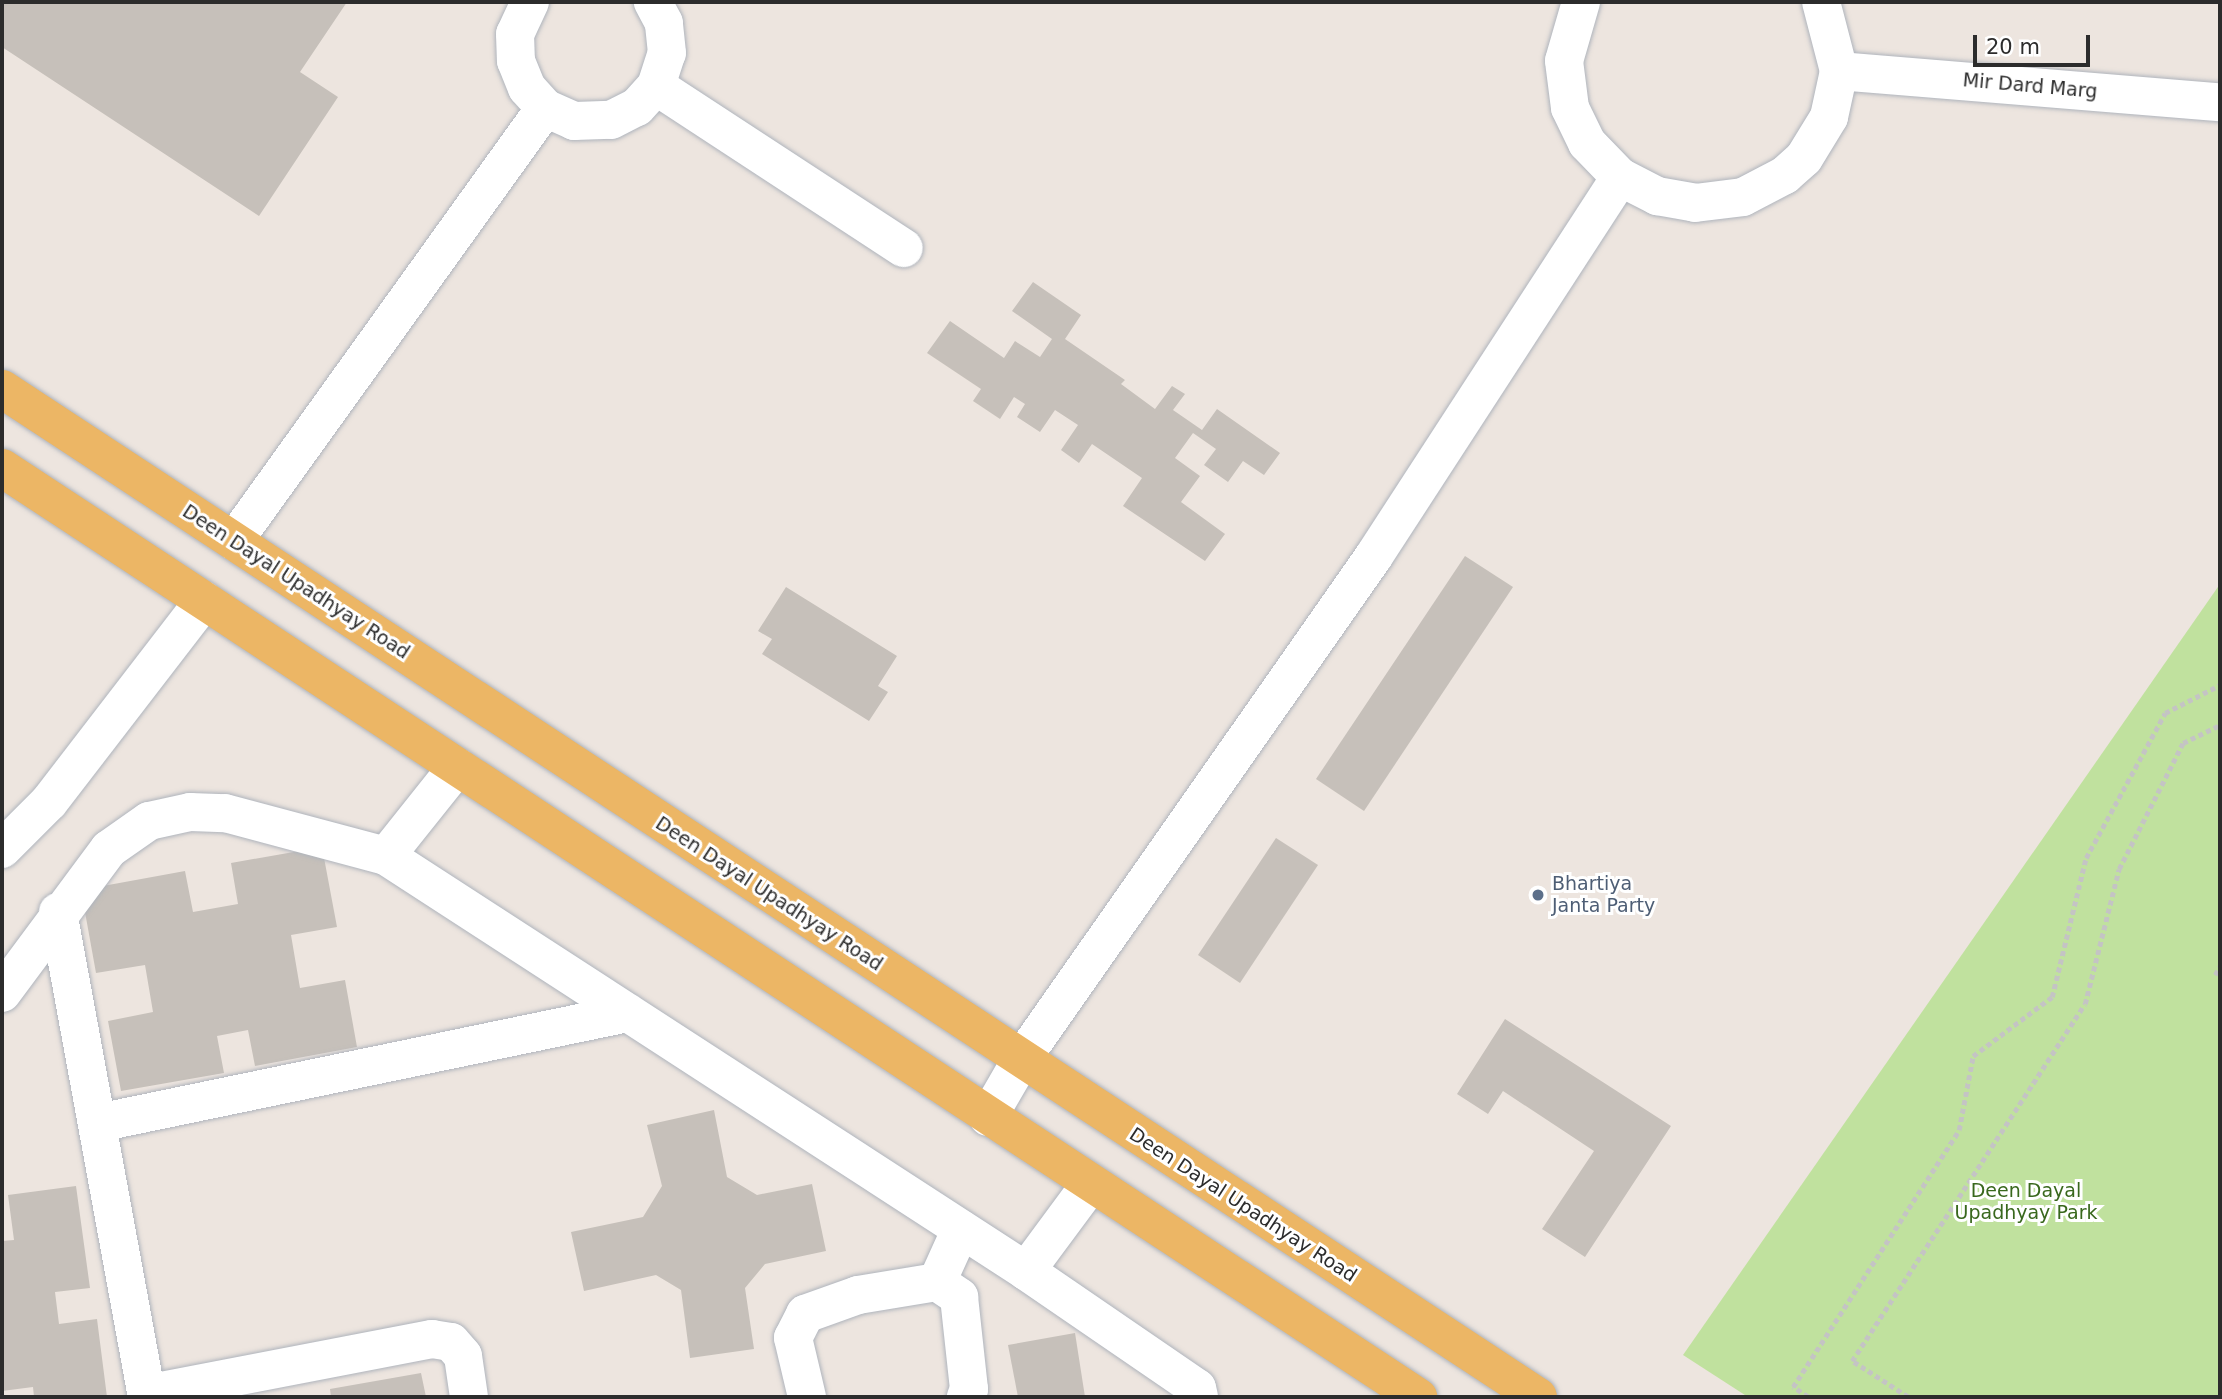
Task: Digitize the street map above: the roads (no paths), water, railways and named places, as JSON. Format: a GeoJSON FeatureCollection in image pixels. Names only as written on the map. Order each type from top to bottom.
{"type":"FeatureCollection","features":[{"type":"Feature","properties":{"kind":"main road","name":"Deen Dayal Upadhyay Road"},"geometry":{"type":"LineString","coordinates":[[2,389],[1538,1397]]}},
{"type":"Feature","properties":{"kind":"main road"},"geometry":{"type":"LineString","coordinates":[[2,468],[1418,1397]]}},
{"type":"Feature","properties":{"kind":"street"},"geometry":{"type":"LineString","coordinates":[[530,2],[515,34],[516,61],[527,88],[545,108],[574,121],[611,120],[638,107],[656,86],[667,53],[664,23],[653,2]]}},
{"type":"Feature","properties":{"kind":"street"},"geometry":{"type":"LineString","coordinates":[[1581,2],[1574,15],[1564,61],[1570,108],[1587,143],[1620,177],[1657,196],[1695,203],[1743,197],[1785,175],[1804,158],[1829,117],[1839,71],[1821,2]]}},
{"type":"Feature","properties":{"kind":"street","name":"Mir Dard Marg"},"geometry":{"type":"LineString","coordinates":[[1839,71],[2220,102]]}},
{"type":"Feature","properties":{"kind":"street"},"geometry":{"type":"LineString","coordinates":[[656,86],[904,248]]}},
{"type":"Feature","properties":{"kind":"street"},"geometry":{"type":"LineString","coordinates":[[234,541],[545,108]]}},
{"type":"Feature","properties":{"kind":"street"},"geometry":{"type":"LineString","coordinates":[[988,1117],[1021,1060],[1374,556],[1620,177]]}},
{"type":"Feature","properties":{"kind":"street"},"geometry":{"type":"LineString","coordinates":[[2,849],[49,803],[204,601]]}},
{"type":"Feature","properties":{"kind":"street"},"geometry":{"type":"LineString","coordinates":[[386,856],[457,767]]}},
{"type":"Feature","properties":{"kind":"street"},"geometry":{"type":"LineString","coordinates":[[2,993],[58,912],[109,849],[149,821],[190,812],[225,813],[386,856],[1026,1271],[1204,1394]]}},
{"type":"Feature","properties":{"kind":"street"},"geometry":{"type":"LineString","coordinates":[[58,912],[147,1396],[432,1339],[451,1342],[463,1356],[470,1397]]}},
{"type":"Feature","properties":{"kind":"street"},"geometry":{"type":"LineString","coordinates":[[98,1123],[628,1013]]}},
{"type":"Feature","properties":{"kind":"street"},"geometry":{"type":"LineString","coordinates":[[1026,1271],[1091,1183]]}},
{"type":"Feature","properties":{"kind":"street"},"geometry":{"type":"LineString","coordinates":[[937,1282],[961,1229]]}},
{"type":"Feature","properties":{"kind":"street"},"geometry":{"type":"LineString","coordinates":[[807,1397],[793,1338],[796,1325],[805,1314],[858,1295],[937,1282],[959,1297],[969,1389],[966,1397]]}},
{"type":"Feature","properties":{"kind":"place","name":"Bhartiya Janta Party"},"geometry":{"type":"Point","coordinates":[1538,895]}},
{"type":"Feature","properties":{"kind":"park label","name":"Deen Dayal Upadhyay Park"},"geometry":{"type":"Point","coordinates":[2026,1202]}}]}
